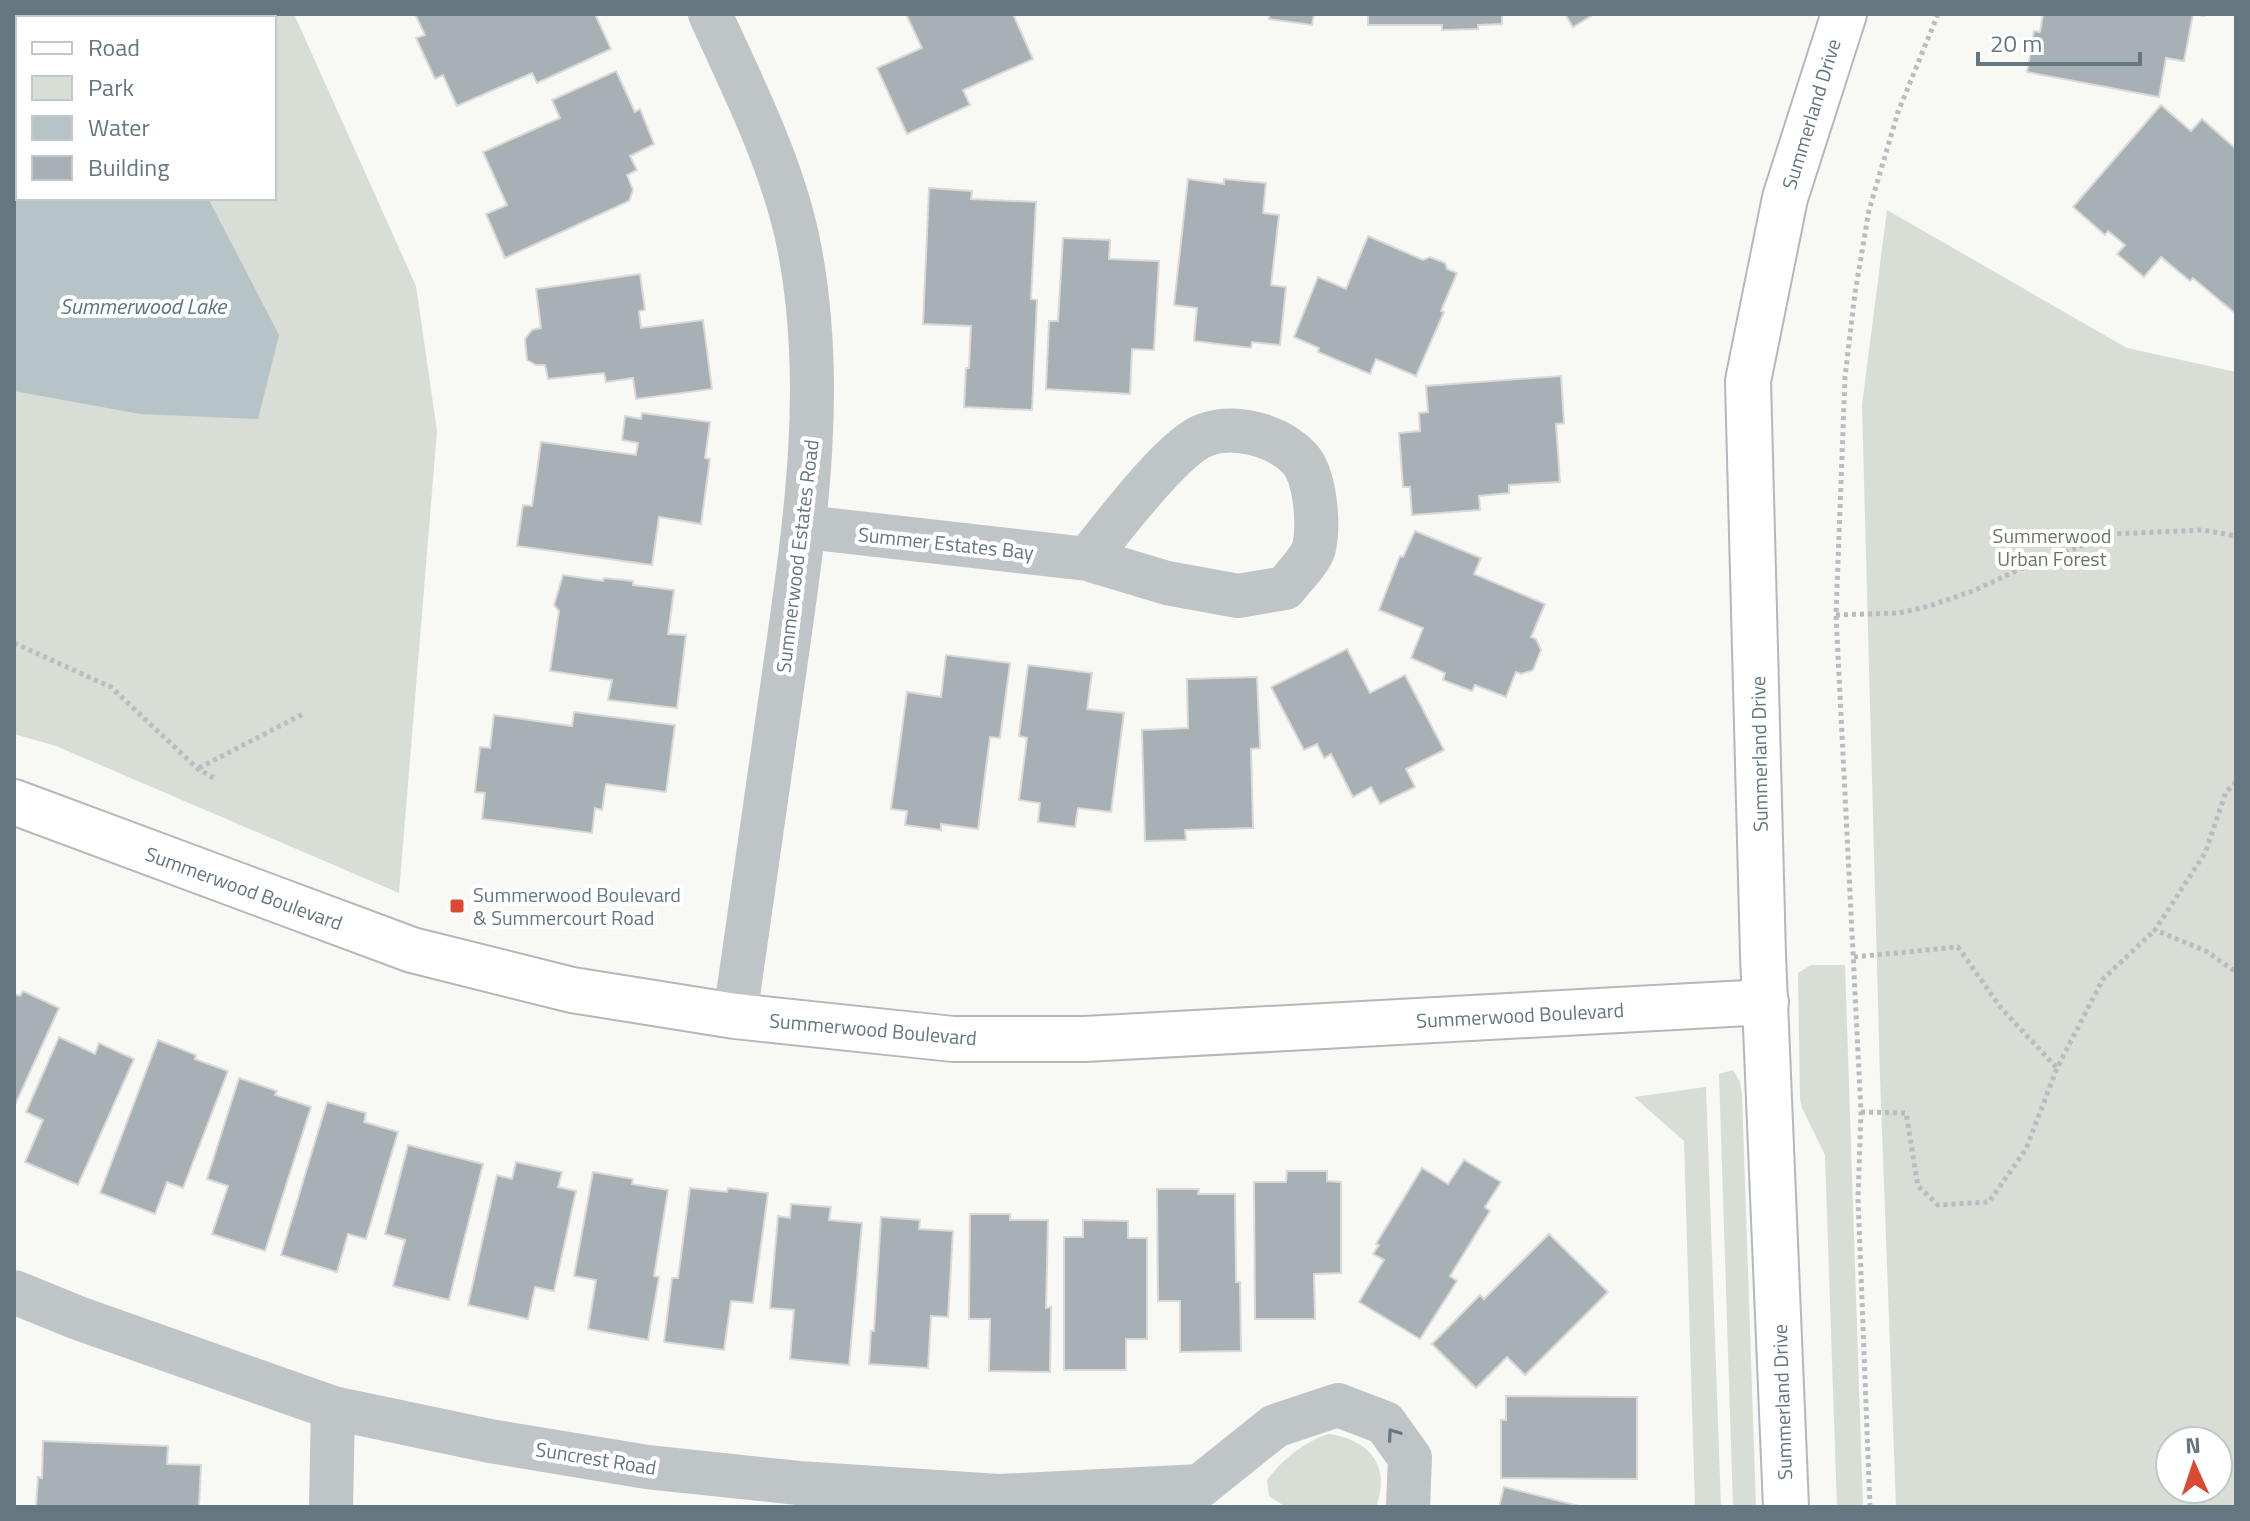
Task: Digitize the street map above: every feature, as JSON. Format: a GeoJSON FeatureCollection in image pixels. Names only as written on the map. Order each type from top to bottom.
{"type":"FeatureCollection","features":[{"type":"Feature","properties":{"kind":"street","name":"Summerwood Estates Road"},"geometry":{"type":"LineString","coordinates":[[710,14],[761,128],[783,188],[799,244],[813,370],[805,527],[735,1016]]}},
{"type":"Feature","properties":{"kind":"street","name":"Summerland Drive"},"geometry":{"type":"LineString","coordinates":[[1786,1507],[1766,1002],[1748,381],[1785,198],[1844,14]]}},
{"type":"Feature","properties":{"kind":"street","name":"Summer Estates Bay"},"geometry":{"type":"LineString","coordinates":[[805,527],[1087,559],[1167,583],[1238,596],[1285,588],[1313,550],[1317,502],[1301,460],[1267,436],[1227,429],[1201,436],[1173,458],[1087,559]]}},
{"type":"Feature","properties":{"kind":"street","name":"Summerwood Boulevard"},"geometry":{"type":"LineString","coordinates":[[14,802],[412,950],[572,990],[735,1016],[953,1039],[1085,1039],[1766,1002]]}},
{"type":"Feature","properties":{"kind":"street","name":"Suncrest Road"},"geometry":{"type":"LineString","coordinates":[[14,1292],[78,1318],[333,1408],[490,1441],[615,1462],[798,1483],[999,1496],[1214,1497],[1275,1426],[1338,1405],[1385,1423],[1410,1458],[1408,1507]]}},
{"type":"Feature","properties":{"kind":"street"},"geometry":{"type":"LineString","coordinates":[[331,1507],[333,1408]]}},
{"type":"Feature","properties":{"kind":"path"},"geometry":{"type":"LineString","coordinates":[[1870,1507],[1858,1198],[1861,1112],[1836,615],[1845,377],[1869,210],[1898,112],[1938,14]]}},
{"type":"Feature","properties":{"kind":"path"},"geometry":{"type":"LineString","coordinates":[[1836,615],[1899,613],[1929,606],[2113,534],[2203,530],[2236,536]]}},
{"type":"Feature","properties":{"kind":"path"},"geometry":{"type":"LineString","coordinates":[[14,643],[111,687],[198,769],[214,778]]}},
{"type":"Feature","properties":{"kind":"path"},"geometry":{"type":"LineString","coordinates":[[198,769],[303,714]]}},
{"type":"Feature","properties":{"kind":"path"},"geometry":{"type":"LineString","coordinates":[[1861,1112],[1906,1113],[1918,1186],[1938,1205],[1989,1202],[2026,1149],[2057,1068],[2103,979],[2155,930],[2205,853],[2226,792],[2236,782]]}},
{"type":"Feature","properties":{"kind":"path"},"geometry":{"type":"LineString","coordinates":[[2155,930],[2206,951],[2236,972]]}},
{"type":"Feature","properties":{"kind":"path"},"geometry":{"type":"LineString","coordinates":[[1854,957],[1958,947],[2001,1008],[2057,1068]]}},
{"type":"Feature","properties":{"kind":"green space"},"geometry":{"type":"Polygon","coordinates":[[[14,14],[294,14],[416,286],[437,431],[399,893],[56,746],[14,734],[14,14]]]}},
{"type":"Feature","properties":{"kind":"green space","name":"Summerwood Urban Forest"},"geometry":{"type":"Polygon","coordinates":[[[1887,210],[2127,348],[2236,372],[2236,1507],[1896,1507],[1880,1077],[1862,405],[1887,210]]]}},
{"type":"Feature","properties":{"kind":"green space"},"geometry":{"type":"Polygon","coordinates":[[[1811,965],[1845,965],[1863,1507],[1837,1507],[1825,1155],[1800,1099],[1798,973],[1811,965]]]}},
{"type":"Feature","properties":{"kind":"green space"},"geometry":{"type":"Polygon","coordinates":[[[1733,1070],[1740,1082],[1742,1095],[1756,1507],[1733,1507],[1719,1074],[1733,1070]]]}},
{"type":"Feature","properties":{"kind":"green space"},"geometry":{"type":"Polygon","coordinates":[[[1706,1087],[1721,1507],[1695,1507],[1684,1141],[1634,1097],[1706,1087]]]}},
{"type":"Feature","properties":{"kind":"green space"},"geometry":{"type":"Polygon","coordinates":[[[1329,1434],[1356,1442],[1374,1457],[1381,1479],[1376,1507],[1286,1507],[1269,1496],[1267,1480],[1279,1466],[1303,1446],[1329,1434]]]}},
{"type":"Feature","properties":{"kind":"water","name":"Summerwood Lake"},"geometry":{"type":"Polygon","coordinates":[[[14,14],[113,14],[16,16],[16,200],[209,200],[279,335],[258,419],[140,414],[14,391],[14,14]]]}},
{"type":"Feature","properties":{"kind":"building"},"geometry":{"type":"Polygon","coordinates":[[[415,14],[595,14],[611,49],[537,83],[532,73],[457,106],[443,75],[435,79],[416,38],[425,35],[415,14]]]}},
{"type":"Feature","properties":{"kind":"building"},"geometry":{"type":"Polygon","coordinates":[[[906,14],[1013,14],[1033,59],[963,90],[970,105],[907,134],[877,68],[922,48],[906,14]]]}},
{"type":"Feature","properties":{"kind":"building"},"geometry":{"type":"Polygon","coordinates":[[[1270,14],[1314,14],[1312,25],[1269,19],[1270,14]]]}},
{"type":"Feature","properties":{"kind":"building"},"geometry":{"type":"Polygon","coordinates":[[[1368,14],[1502,14],[1502,24],[1478,25],[1478,29],[1442,30],[1442,25],[1368,25],[1368,14]]]}},
{"type":"Feature","properties":{"kind":"building"},"geometry":{"type":"Polygon","coordinates":[[[1565,14],[1594,14],[1573,27],[1565,14]]]}},
{"type":"Feature","properties":{"kind":"building"},"geometry":{"type":"Polygon","coordinates":[[[2043,14],[2193,14],[2184,61],[2166,58],[2159,97],[2027,72],[2034,31],[2040,32],[2043,14]]]}},
{"type":"Feature","properties":{"kind":"building"},"geometry":{"type":"Polygon","coordinates":[[[616,71],[635,112],[640,109],[654,144],[630,156],[637,170],[627,175],[633,190],[629,201],[505,258],[486,214],[507,205],[483,152],[560,118],[552,100],[616,71]]]}},
{"type":"Feature","properties":{"kind":"building"},"geometry":{"type":"Polygon","coordinates":[[[2161,105],[2191,131],[2202,119],[2236,149],[2236,314],[2193,278],[2190,281],[2161,257],[2144,277],[2117,254],[2125,245],[2108,231],[2105,235],[2073,207],[2161,105]]]}},
{"type":"Feature","properties":{"kind":"building"},"geometry":{"type":"Polygon","coordinates":[[[1188,179],[1224,184],[1224,179],[1266,183],[1263,213],[1279,215],[1271,285],[1286,287],[1280,345],[1252,342],[1251,348],[1194,341],[1197,308],[1174,305],[1188,179]]]}},
{"type":"Feature","properties":{"kind":"building"},"geometry":{"type":"Polygon","coordinates":[[[929,188],[972,191],[971,199],[1036,202],[1031,299],[1037,300],[1032,410],[964,407],[971,326],[923,324],[929,188]]]}},
{"type":"Feature","properties":{"kind":"building"},"geometry":{"type":"Polygon","coordinates":[[[1368,236],[1423,260],[1430,257],[1445,263],[1447,269],[1457,273],[1416,376],[1376,359],[1370,374],[1318,352],[1319,348],[1294,337],[1318,277],[1346,289],[1368,236]]]}},
{"type":"Feature","properties":{"kind":"building"},"geometry":{"type":"Polygon","coordinates":[[[1063,238],[1110,240],[1109,259],[1159,261],[1154,350],[1132,349],[1130,394],[1046,389],[1049,321],[1058,321],[1063,238]]]}},
{"type":"Feature","properties":{"kind":"building"},"geometry":{"type":"Polygon","coordinates":[[[640,274],[645,310],[639,311],[641,328],[703,320],[712,389],[636,399],[633,378],[606,382],[604,373],[548,379],[545,365],[536,365],[527,360],[525,339],[532,330],[541,328],[536,289],[640,274]]]}},
{"type":"Feature","properties":{"kind":"building"},"geometry":{"type":"Polygon","coordinates":[[[1561,376],[1564,423],[1556,424],[1560,482],[1509,485],[1509,493],[1479,496],[1480,510],[1412,515],[1410,487],[1403,487],[1399,433],[1420,431],[1419,413],[1428,412],[1426,386],[1561,376]]]}},
{"type":"Feature","properties":{"kind":"building"},"geometry":{"type":"Polygon","coordinates":[[[642,413],[710,422],[705,458],[710,459],[701,524],[659,517],[652,565],[517,546],[523,505],[532,506],[541,442],[636,455],[638,443],[622,440],[625,416],[641,419],[642,413]]]}},
{"type":"Feature","properties":{"kind":"building"},"geometry":{"type":"Polygon","coordinates":[[[1415,531],[1481,558],[1474,574],[1545,604],[1531,637],[1536,639],[1541,650],[1533,670],[1521,674],[1516,672],[1506,697],[1475,685],[1472,691],[1443,680],[1445,673],[1411,658],[1423,628],[1379,610],[1400,556],[1403,557],[1415,531]]]}},
{"type":"Feature","properties":{"kind":"building"},"geometry":{"type":"Polygon","coordinates":[[[563,575],[603,581],[604,578],[633,581],[633,585],[674,590],[668,634],[686,635],[677,708],[608,700],[612,680],[550,671],[559,611],[554,605],[563,575]]]}},
{"type":"Feature","properties":{"kind":"building"},"geometry":{"type":"Polygon","coordinates":[[[1347,649],[1370,693],[1405,675],[1444,750],[1406,769],[1415,787],[1380,804],[1371,787],[1353,797],[1331,754],[1324,758],[1317,744],[1304,750],[1271,687],[1347,649]]]}},
{"type":"Feature","properties":{"kind":"building"},"geometry":{"type":"Polygon","coordinates":[[[946,655],[1010,663],[1000,738],[990,737],[978,829],[941,824],[941,830],[905,825],[907,811],[891,809],[907,692],[941,697],[946,655]]]}},
{"type":"Feature","properties":{"kind":"building"},"geometry":{"type":"Polygon","coordinates":[[[1028,665],[1092,673],[1087,709],[1124,713],[1111,812],[1078,808],[1075,827],[1038,822],[1040,803],[1019,800],[1027,738],[1019,736],[1028,665]]]}},
{"type":"Feature","properties":{"kind":"building"},"geometry":{"type":"Polygon","coordinates":[[[1257,677],[1260,748],[1251,749],[1253,828],[1185,830],[1186,840],[1145,841],[1142,730],[1188,728],[1187,679],[1257,677]]]}},
{"type":"Feature","properties":{"kind":"building"},"geometry":{"type":"Polygon","coordinates":[[[574,712],[675,725],[666,792],[606,784],[602,810],[595,808],[592,833],[482,819],[485,793],[475,792],[480,747],[490,748],[494,715],[572,726],[574,712]]]}},
{"type":"Feature","properties":{"kind":"building"},"geometry":{"type":"Polygon","coordinates":[[[23,991],[59,1008],[15,1105],[14,994],[20,996],[23,991]]]}},
{"type":"Feature","properties":{"kind":"building"},"geometry":{"type":"Polygon","coordinates":[[[59,1037],[95,1054],[99,1043],[134,1059],[78,1185],[25,1162],[43,1120],[26,1112],[59,1037]]]}},
{"type":"Feature","properties":{"kind":"building"},"geometry":{"type":"Polygon","coordinates":[[[158,1040],[228,1071],[183,1188],[167,1182],[155,1214],[100,1193],[158,1040]]]}},
{"type":"Feature","properties":{"kind":"building"},"geometry":{"type":"Polygon","coordinates":[[[239,1078],[311,1107],[265,1251],[212,1234],[228,1186],[207,1179],[239,1078]]]}},
{"type":"Feature","properties":{"kind":"building"},"geometry":{"type":"Polygon","coordinates":[[[327,1102],[366,1113],[364,1122],[398,1132],[366,1239],[348,1234],[337,1272],[281,1255],[327,1102]]]}},
{"type":"Feature","properties":{"kind":"building"},"geometry":{"type":"Polygon","coordinates":[[[408,1145],[483,1164],[449,1300],[393,1286],[405,1240],[385,1234],[408,1145]]]}},
{"type":"Feature","properties":{"kind":"building"},"geometry":{"type":"Polygon","coordinates":[[[1464,1160],[1501,1182],[1485,1207],[1490,1211],[1450,1276],[1457,1281],[1420,1339],[1359,1302],[1384,1260],[1373,1254],[1379,1245],[1376,1244],[1422,1168],[1448,1184],[1464,1160]]]}},
{"type":"Feature","properties":{"kind":"building"},"geometry":{"type":"Polygon","coordinates":[[[516,1162],[562,1172],[558,1187],[576,1191],[554,1291],[535,1287],[528,1319],[468,1305],[497,1175],[512,1179],[516,1162]]]}},
{"type":"Feature","properties":{"kind":"building"},"geometry":{"type":"Polygon","coordinates":[[[1287,1171],[1327,1171],[1327,1181],[1341,1182],[1341,1273],[1314,1274],[1315,1319],[1255,1319],[1254,1182],[1286,1182],[1287,1171]]]}},
{"type":"Feature","properties":{"kind":"building"},"geometry":{"type":"Polygon","coordinates":[[[593,1172],[633,1179],[632,1184],[668,1190],[654,1276],[659,1277],[648,1340],[588,1329],[596,1280],[574,1276],[593,1172]]]}},
{"type":"Feature","properties":{"kind":"building"},"geometry":{"type":"Polygon","coordinates":[[[690,1188],[727,1192],[728,1188],[768,1193],[753,1303],[731,1301],[724,1350],[664,1342],[672,1278],[678,1278],[690,1188]]]}},
{"type":"Feature","properties":{"kind":"building"},"geometry":{"type":"Polygon","coordinates":[[[1157,1189],[1199,1189],[1198,1194],[1235,1194],[1241,1351],[1180,1352],[1180,1301],[1158,1301],[1157,1189]]]}},
{"type":"Feature","properties":{"kind":"building"},"geometry":{"type":"Polygon","coordinates":[[[791,1204],[831,1207],[829,1220],[862,1223],[849,1365],[790,1359],[794,1310],[770,1308],[778,1216],[790,1218],[791,1204]]]}},
{"type":"Feature","properties":{"kind":"building"},"geometry":{"type":"Polygon","coordinates":[[[970,1214],[1010,1214],[1010,1220],[1048,1220],[1046,1308],[1051,1307],[1050,1372],[989,1371],[990,1319],[969,1319],[970,1214]]]}},
{"type":"Feature","properties":{"kind":"building"},"geometry":{"type":"Polygon","coordinates":[[[881,1217],[920,1220],[919,1229],[953,1231],[948,1317],[931,1316],[928,1368],[869,1364],[881,1217]]]}},
{"type":"Feature","properties":{"kind":"building"},"geometry":{"type":"Polygon","coordinates":[[[1083,1220],[1128,1221],[1128,1238],[1147,1238],[1147,1339],[1126,1339],[1126,1370],[1064,1370],[1064,1237],[1083,1237],[1083,1220]]]}},
{"type":"Feature","properties":{"kind":"building"},"geometry":{"type":"Polygon","coordinates":[[[1549,1234],[1608,1292],[1525,1375],[1507,1357],[1476,1388],[1432,1344],[1480,1295],[1484,1299],[1549,1234]]]}},
{"type":"Feature","properties":{"kind":"building"},"geometry":{"type":"Polygon","coordinates":[[[1506,1396],[1637,1397],[1637,1479],[1501,1478],[1501,1420],[1506,1420],[1506,1396]]]}},
{"type":"Feature","properties":{"kind":"building"},"geometry":{"type":"Polygon","coordinates":[[[43,1441],[168,1446],[167,1464],[201,1465],[199,1507],[36,1507],[38,1477],[42,1478],[43,1441]]]}},
{"type":"Feature","properties":{"kind":"building"},"geometry":{"type":"Polygon","coordinates":[[[1504,1487],[1583,1507],[1499,1507],[1504,1487]]]}},
{"type":"Feature","properties":{"kind":"place","name":"Summerwood Boulevard & Summercourt Road"},"geometry":{"type":"Point","coordinates":[457,906]}}]}
